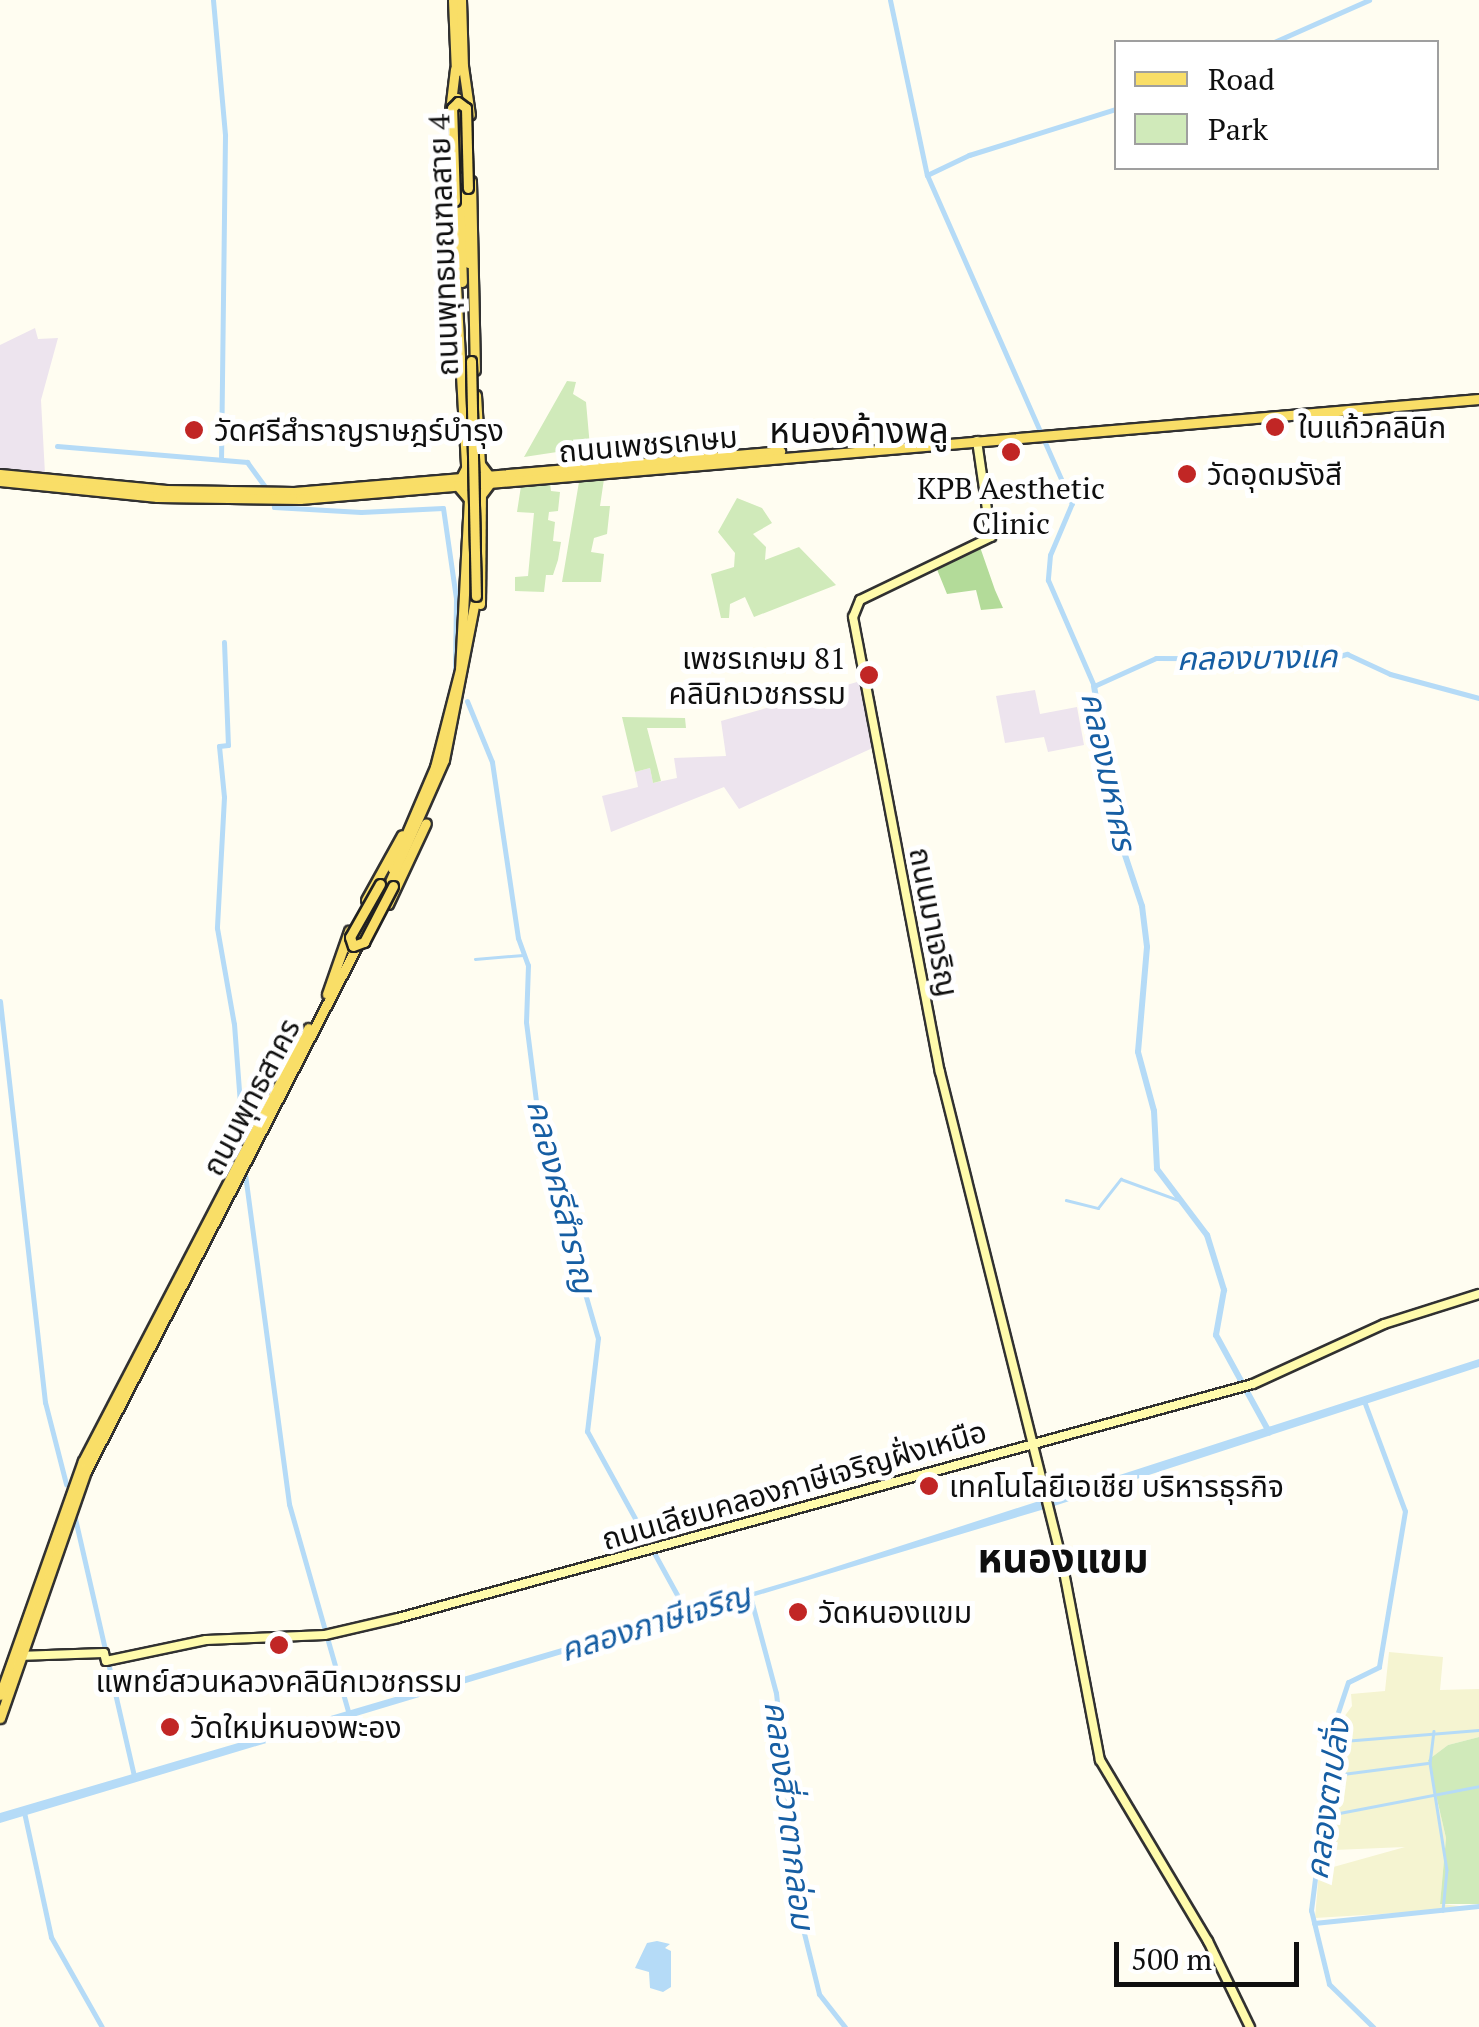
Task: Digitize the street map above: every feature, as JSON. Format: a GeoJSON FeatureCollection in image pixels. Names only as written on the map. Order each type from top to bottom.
{"type":"FeatureCollection","features":[{"type":"Feature","properties":{"kind":"main road","name":"ถนนพุทธมณฑลสาย 4"},"geometry":{"type":"LineString","coordinates":[[457,0],[460,264],[476,483]]}},
{"type":"Feature","properties":{"kind":"main road","name":"ถนนพุทธมณฑลสาย 4"},"geometry":{"type":"LineString","coordinates":[[459,67],[480,458]]}},
{"type":"Feature","properties":{"kind":"main road","name":"ถนนพุทธมณฑลสาย 4"},"geometry":{"type":"LineString","coordinates":[[457,483],[465,474],[466,458],[450,111],[459,67]]}},
{"type":"Feature","properties":{"kind":"main road"},"geometry":{"type":"LineString","coordinates":[[455,275],[452,108],[458,102],[466,108],[471,254]]}},
{"type":"Feature","properties":{"kind":"main road"},"geometry":{"type":"LineString","coordinates":[[456,238],[460,264]]}},
{"type":"Feature","properties":{"kind":"main road","name":"ถนนพุทธมณฑลสาย 4"},"geometry":{"type":"LineString","coordinates":[[468,361],[471,254]]}},
{"type":"Feature","properties":{"kind":"main road","name":"ถนนเพชรเกษม"},"geometry":{"type":"LineString","coordinates":[[0,477],[175,494],[273,496],[1479,396]]}},
{"type":"Feature","properties":{"kind":"main road","name":"ถนนมาเจริญ"},"geometry":{"type":"LineString","coordinates":[[977,438],[991,537],[860,600],[853,613],[937,1060],[1051,1524],[1102,1766],[1212,1947],[1250,2027]]}},
{"type":"Feature","properties":{"kind":"main road"},"geometry":{"type":"LineString","coordinates":[[466,458],[474,464],[480,458]]}},
{"type":"Feature","properties":{"kind":"main road"},"geometry":{"type":"LineString","coordinates":[[462,694],[478,619],[481,495],[491,479],[483,472],[480,458]]}},
{"type":"Feature","properties":{"kind":"main road"},"geometry":{"type":"LineString","coordinates":[[457,483],[468,496],[469,516],[460,675]]}},
{"type":"Feature","properties":{"kind":"main road","name":"ถนนพุทธสาคร"},"geometry":{"type":"LineString","coordinates":[[0,1696],[65,1501],[425,804],[462,694],[474,596],[476,483]]}},
{"type":"Feature","properties":{"kind":"main road"},"geometry":{"type":"LineString","coordinates":[[469,516],[475,509],[481,517]]}},
{"type":"Feature","properties":{"kind":"main road","name":"ถนนพุทธสาคร"},"geometry":{"type":"LineString","coordinates":[[425,804],[460,675],[474,596]]}},
{"type":"Feature","properties":{"kind":"main road"},"geometry":{"type":"LineString","coordinates":[[425,804],[393,886],[364,942],[354,946],[350,936],[425,804]]}},
{"type":"Feature","properties":{"kind":"main road","name":"ถนนเลียบคลองภาษีเจริญฝั่งเหนือ"},"geometry":{"type":"LineString","coordinates":[[18,1656],[105,1657],[206,1640],[327,1634],[1249,1385],[1384,1324],[1479,1294]]}},
{"type":"Feature","properties":{"kind":"main road","name":"ถนนพุทธสาคร"},"geometry":{"type":"LineString","coordinates":[[0,1718],[78,1487],[142,1352]]}},
{"type":"Feature","properties":{"kind":"shaded area"},"geometry":{"type":"Polygon","coordinates":[[[35,328],[38,339],[58,338],[41,400],[45,474],[0,469],[0,345],[35,328]]]}},
{"type":"Feature","properties":{"kind":"shaded area"},"geometry":{"type":"Polygon","coordinates":[[[864,680],[877,746],[739,809],[724,787],[611,832],[602,796],[638,787],[635,772],[650,768],[653,783],[677,778],[674,758],[726,756],[721,721],[864,680]]]}},
{"type":"Feature","properties":{"kind":"shaded area"},"geometry":{"type":"Polygon","coordinates":[[[1035,690],[1040,714],[1077,707],[1084,745],[1048,752],[1044,737],[1005,743],[996,696],[1035,690]]]}},
{"type":"Feature","properties":{"kind":"green space"},"geometry":{"type":"Polygon","coordinates":[[[567,381],[576,382],[573,394],[586,402],[590,447],[524,457],[567,381]]]}},
{"type":"Feature","properties":{"kind":"green space"},"geometry":{"type":"Polygon","coordinates":[[[604,479],[600,506],[610,506],[607,534],[594,538],[591,552],[604,554],[601,582],[562,582],[579,482],[604,479]]]}},
{"type":"Feature","properties":{"kind":"green space"},"geometry":{"type":"Polygon","coordinates":[[[550,483],[551,491],[560,492],[558,511],[549,512],[548,520],[555,522],[553,541],[561,542],[558,560],[553,575],[546,575],[544,592],[515,591],[515,577],[528,576],[534,513],[517,512],[521,486],[550,483]]]}},
{"type":"Feature","properties":{"kind":"green space"},"geometry":{"type":"Polygon","coordinates":[[[737,498],[762,508],[772,523],[753,534],[766,547],[765,560],[799,547],[836,585],[754,617],[745,597],[730,604],[729,618],[721,618],[711,574],[734,567],[735,553],[718,532],[737,498]]]}},
{"type":"Feature","properties":{"kind":"green space"},"geometry":{"type":"Polygon","coordinates":[[[980,547],[1003,608],[981,610],[976,590],[947,594],[936,567],[980,547]]]}},
{"type":"Feature","properties":{"kind":"green space"},"geometry":{"type":"Polygon","coordinates":[[[622,717],[685,718],[686,728],[647,728],[661,781],[653,783],[650,768],[635,772],[622,717]]]}},
{"type":"Feature","properties":{"kind":"green space"},"geometry":{"type":"Polygon","coordinates":[[[1389,1652],[1443,1657],[1440,1690],[1479,1689],[1479,1737],[1448,1745],[1428,1760],[1446,1838],[1440,1904],[1479,1908],[1315,1918],[1319,1871],[1405,1847],[1334,1850],[1338,1771],[1331,1735],[1352,1706],[1351,1694],[1385,1691],[1389,1652]]]}},
{"type":"Feature","properties":{"kind":"green space"},"geometry":{"type":"Polygon","coordinates":[[[1479,1737],[1479,1904],[1440,1904],[1446,1838],[1428,1760],[1448,1745],[1479,1737]]]}},
{"type":"Feature","properties":{"kind":"water","name":"คลองภาษีเจริญ"},"geometry":{"type":"Polygon","coordinates":[[[1479,1359],[1479,1367],[1048,1508],[0,1823],[0,1813],[807,1576],[1479,1359]]]}},
{"type":"Feature","properties":{"kind":"water"},"geometry":{"type":"Polygon","coordinates":[[[647,1943],[670,1944],[665,1948],[671,1951],[671,1987],[663,1992],[650,1988],[649,1972],[635,1968],[647,1943]]]}},
{"type":"Feature","properties":{"kind":"waterway"},"geometry":{"type":"LineString","coordinates":[[213,0],[225,135],[221,457]]}},
{"type":"Feature","properties":{"kind":"waterway","name":"คลองมหาศร"},"geometry":{"type":"LineString","coordinates":[[890,0],[927,175],[1072,503],[1050,555],[1048,580],[1094,686],[1156,658],[1329,659],[1347,654],[1390,674],[1479,698]]}},
{"type":"Feature","properties":{"kind":"waterway"},"geometry":{"type":"LineString","coordinates":[[1279,40],[1369,0]]}},
{"type":"Feature","properties":{"kind":"waterway"},"geometry":{"type":"LineString","coordinates":[[927,175],[969,155],[1114,110]]}},
{"type":"Feature","properties":{"kind":"waterway"},"geometry":{"type":"LineString","coordinates":[[57,446],[247,462],[265,487]]}},
{"type":"Feature","properties":{"kind":"waterway"},"geometry":{"type":"LineString","coordinates":[[273,500],[274,507],[361,512],[443,508],[456,598],[455,670]]}},
{"type":"Feature","properties":{"kind":"waterway"},"geometry":{"type":"LineString","coordinates":[[224,642],[228,745],[219,746],[224,797],[217,928],[234,1024],[243,1145]]}},
{"type":"Feature","properties":{"kind":"waterway","name":"คลองมหาศร"},"geometry":{"type":"LineString","coordinates":[[1094,686],[1120,840],[1142,906],[1147,947],[1138,1052],[1154,1111],[1157,1169],[1207,1235],[1224,1290],[1216,1335],[1269,1432]]}},
{"type":"Feature","properties":{"kind":"waterway","name":"คลองศรีสำราญ"},"geometry":{"type":"LineString","coordinates":[[467,701],[492,762],[518,938],[528,965],[526,1022],[541,1141],[598,1338],[587,1431],[687,1613]]}},
{"type":"Feature","properties":{"kind":"waterway"},"geometry":{"type":"LineString","coordinates":[[475,959],[523,955]]}},
{"type":"Feature","properties":{"kind":"waterway"},"geometry":{"type":"LineString","coordinates":[[0,1001],[45,1402],[66,1484]]}},
{"type":"Feature","properties":{"kind":"waterway"},"geometry":{"type":"LineString","coordinates":[[245,1174],[289,1504],[349,1714]]}},
{"type":"Feature","properties":{"kind":"waterway"},"geometry":{"type":"LineString","coordinates":[[1066,1200],[1098,1208],[1121,1179],[1181,1201]]}},
{"type":"Feature","properties":{"kind":"waterway","name":"คลองตาปลั่ง"},"geometry":{"type":"LineString","coordinates":[[1364,1401],[1405,1511],[1379,1667],[1348,1682],[1330,1736],[1333,1804],[1320,1839],[1311,1910],[1329,1984],[1373,2027]]}},
{"type":"Feature","properties":{"kind":"waterway"},"geometry":{"type":"LineString","coordinates":[[74,1514],[134,1776]]}},
{"type":"Feature","properties":{"kind":"waterway","name":"คลองสี่วาตากล่อม"},"geometry":{"type":"LineString","coordinates":[[750,1596],[776,1693],[801,1921],[819,1994],[845,2027]]}},
{"type":"Feature","properties":{"kind":"waterway"},"geometry":{"type":"LineString","coordinates":[[1331,1742],[1479,1730]]}},
{"type":"Feature","properties":{"kind":"waterway"},"geometry":{"type":"LineString","coordinates":[[1434,1731],[1430,1763],[1447,1870],[1443,1911]]}},
{"type":"Feature","properties":{"kind":"waterway"},"geometry":{"type":"LineString","coordinates":[[1335,1775],[1427,1763]]}},
{"type":"Feature","properties":{"kind":"waterway"},"geometry":{"type":"LineString","coordinates":[[1329,1815],[1479,1786]]}},
{"type":"Feature","properties":{"kind":"waterway"},"geometry":{"type":"LineString","coordinates":[[24,1812],[51,1937],[102,2027]]}},
{"type":"Feature","properties":{"kind":"waterway"},"geometry":{"type":"LineString","coordinates":[[1314,1923],[1479,1906]]}},
{"type":"Feature","properties":{"kind":"place","name":"ใบแก้วคลินิก"},"geometry":{"type":"Point","coordinates":[1275,427]}},
{"type":"Feature","properties":{"kind":"place","name":"วัดศรีสําราญราษฎร์บํารุง"},"geometry":{"type":"Point","coordinates":[194,430]}},
{"type":"Feature","properties":{"kind":"place","name":"KPB Aesthetic Clinic"},"geometry":{"type":"Point","coordinates":[1011,452]}},
{"type":"Feature","properties":{"kind":"place","name":"วัดอุดมรังสี"},"geometry":{"type":"Point","coordinates":[1187,474]}},
{"type":"Feature","properties":{"kind":"place","name":"เพชรเกษม 81 คลินิกเวชกรรม"},"geometry":{"type":"Point","coordinates":[869,675]}},
{"type":"Feature","properties":{"kind":"place","name":"เทคโนโลยีเอเชีย บริหารธุรกิจ"},"geometry":{"type":"Point","coordinates":[929,1486]}},
{"type":"Feature","properties":{"kind":"place","name":"วัดหนองแขม"},"geometry":{"type":"Point","coordinates":[798,1612]}},
{"type":"Feature","properties":{"kind":"place","name":"แพทย์สวนหลวงคลินิกเวชกรรม"},"geometry":{"type":"Point","coordinates":[279,1645]}},
{"type":"Feature","properties":{"kind":"place","name":"วัดใหม่หนองพะอง"},"geometry":{"type":"Point","coordinates":[170,1727]}},
{"type":"Feature","properties":{"kind":"district","name":"หนองค้างพลู"},"geometry":{"type":"Point","coordinates":[859,430]}},
{"type":"Feature","properties":{"kind":"district","name":"หนองแขม"},"geometry":{"type":"Point","coordinates":[1063,1557]}},
{"type":"Feature","properties":{"kind":"water label","name":"คลองบางแค"},"geometry":{"type":"Point","coordinates":[1257,657]}}]}
